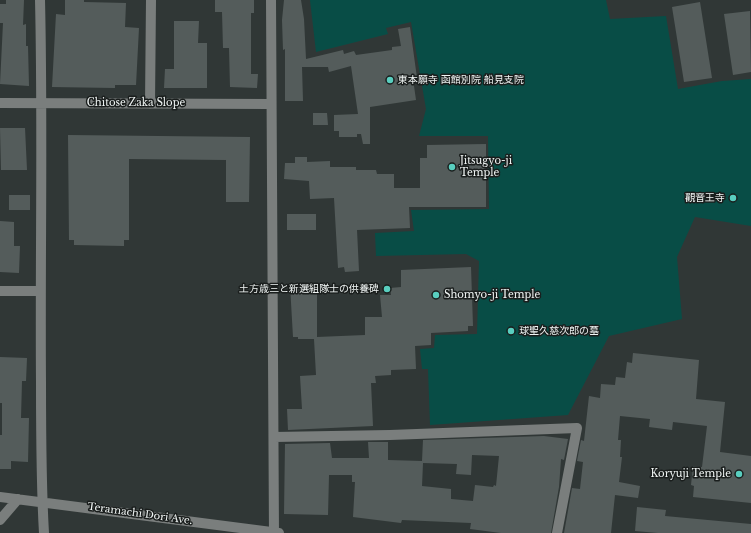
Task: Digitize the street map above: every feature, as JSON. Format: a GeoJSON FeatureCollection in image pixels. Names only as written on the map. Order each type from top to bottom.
{"type":"FeatureCollection","features":[{"type":"Feature","properties":{"kind":"street"},"geometry":{"type":"LineString","coordinates":[[40,0],[42,103],[40,291],[42,501],[44,533]]}},
{"type":"Feature","properties":{"kind":"street"},"geometry":{"type":"LineString","coordinates":[[150,104],[151,0]]}},
{"type":"Feature","properties":{"kind":"street"},"geometry":{"type":"LineString","coordinates":[[271,0],[276,533]]}},
{"type":"Feature","properties":{"kind":"street","name":"Chitose Zaka Slope"},"geometry":{"type":"LineString","coordinates":[[0,103],[271,104]]}},
{"type":"Feature","properties":{"kind":"street"},"geometry":{"type":"LineString","coordinates":[[0,291],[40,291]]}},
{"type":"Feature","properties":{"kind":"street"},"geometry":{"type":"LineString","coordinates":[[274,437],[398,435],[577,428],[557,533]]}},
{"type":"Feature","properties":{"kind":"street","name":"Teramachi Dori Ave."},"geometry":{"type":"LineString","coordinates":[[0,496],[276,533]]}},
{"type":"Feature","properties":{"kind":"street"},"geometry":{"type":"LineString","coordinates":[[0,520],[18,499]]}},
{"type":"Feature","properties":{"kind":"green space"},"geometry":{"type":"Polygon","coordinates":[[[310,0],[606,0],[610,19],[666,16],[678,89],[722,81],[751,79],[751,226],[695,217],[677,257],[682,319],[609,336],[568,415],[430,425],[428,369],[422,369],[420,349],[434,348],[435,335],[477,334],[479,261],[466,254],[376,256],[375,233],[414,231],[411,210],[489,209],[488,136],[419,136],[426,109],[411,22],[386,28],[388,34],[316,52],[310,0]]]}},
{"type":"Feature","properties":{"kind":"building"},"geometry":{"type":"Polygon","coordinates":[[[6,0],[24,0],[23,25],[26,24],[29,86],[0,84],[3,23],[0,23],[0,4],[6,4],[6,0]]]}},
{"type":"Feature","properties":{"kind":"building"},"geometry":{"type":"Polygon","coordinates":[[[65,0],[126,3],[125,27],[139,28],[136,85],[115,85],[115,88],[52,87],[56,14],[65,15],[65,0]]]}},
{"type":"Feature","properties":{"kind":"building"},"geometry":{"type":"Polygon","coordinates":[[[215,0],[254,0],[254,13],[251,13],[251,74],[258,74],[257,88],[230,87],[229,48],[223,48],[222,12],[215,12],[215,0]]]}},
{"type":"Feature","properties":{"kind":"building"},"geometry":{"type":"Polygon","coordinates":[[[284,0],[301,0],[304,19],[306,59],[343,50],[344,54],[354,51],[356,55],[392,50],[392,47],[401,46],[398,29],[410,27],[417,78],[413,79],[416,100],[370,107],[370,144],[363,144],[361,134],[357,134],[357,137],[339,137],[339,131],[334,131],[334,115],[358,114],[351,66],[329,72],[328,67],[302,67],[303,101],[285,101],[285,49],[283,50],[282,20],[284,0]]]}},
{"type":"Feature","properties":{"kind":"building"},"geometry":{"type":"Polygon","coordinates":[[[700,2],[712,78],[684,82],[672,7],[700,2]]]}},
{"type":"Feature","properties":{"kind":"building"},"geometry":{"type":"Polygon","coordinates":[[[750,11],[751,72],[733,75],[724,14],[750,11]]]}},
{"type":"Feature","properties":{"kind":"building"},"geometry":{"type":"Polygon","coordinates":[[[174,21],[199,21],[198,43],[207,43],[207,88],[164,88],[165,69],[174,69],[174,21]]]}},
{"type":"Feature","properties":{"kind":"building"},"geometry":{"type":"Polygon","coordinates":[[[313,113],[327,113],[328,125],[313,125],[313,113]]]}},
{"type":"Feature","properties":{"kind":"building"},"geometry":{"type":"Polygon","coordinates":[[[0,128],[25,128],[27,170],[1,170],[0,128]]]}},
{"type":"Feature","properties":{"kind":"building"},"geometry":{"type":"Polygon","coordinates":[[[68,135],[250,137],[249,202],[226,202],[226,160],[129,159],[129,240],[124,240],[124,246],[74,245],[74,240],[69,240],[68,135]]]}},
{"type":"Feature","properties":{"kind":"building"},"geometry":{"type":"Polygon","coordinates":[[[486,144],[486,207],[409,207],[410,228],[357,230],[359,271],[345,272],[344,267],[338,268],[334,198],[310,199],[309,181],[284,179],[285,163],[295,163],[295,157],[307,157],[307,162],[330,161],[330,167],[356,167],[356,170],[376,170],[377,174],[394,174],[394,188],[420,188],[420,158],[427,158],[427,145],[486,144]]]}},
{"type":"Feature","properties":{"kind":"building"},"geometry":{"type":"Polygon","coordinates":[[[9,195],[30,195],[30,210],[9,210],[9,195]]]}},
{"type":"Feature","properties":{"kind":"building"},"geometry":{"type":"Polygon","coordinates":[[[287,214],[316,214],[316,230],[287,230],[287,214]]]}},
{"type":"Feature","properties":{"kind":"building"},"geometry":{"type":"Polygon","coordinates":[[[0,221],[14,222],[14,246],[20,246],[19,273],[0,272],[0,221]]]}},
{"type":"Feature","properties":{"kind":"building"},"geometry":{"type":"Polygon","coordinates":[[[471,267],[473,326],[468,326],[468,331],[431,333],[431,345],[415,346],[416,369],[391,370],[391,375],[375,376],[376,383],[371,383],[373,426],[288,430],[287,409],[302,409],[300,376],[316,375],[314,339],[298,339],[298,337],[293,337],[290,285],[317,285],[317,337],[365,335],[365,317],[382,317],[380,295],[391,295],[390,288],[401,287],[401,270],[471,267]]]}},
{"type":"Feature","properties":{"kind":"building"},"geometry":{"type":"Polygon","coordinates":[[[633,353],[699,360],[696,399],[725,402],[720,452],[751,456],[751,503],[693,497],[694,486],[691,485],[693,466],[702,467],[707,426],[673,422],[672,430],[649,427],[650,419],[620,416],[618,440],[621,440],[620,457],[622,457],[619,482],[640,486],[638,498],[615,495],[611,533],[564,533],[572,488],[580,489],[583,462],[577,461],[581,440],[584,441],[589,396],[600,398],[601,384],[615,385],[616,377],[625,378],[627,362],[632,363],[633,353]]]}},
{"type":"Feature","properties":{"kind":"building"},"geometry":{"type":"Polygon","coordinates":[[[0,357],[27,358],[26,381],[22,381],[21,418],[29,418],[28,462],[11,461],[11,469],[0,469],[2,403],[0,403],[0,357]]]}},
{"type":"Feature","properties":{"kind":"building"},"geometry":{"type":"Polygon","coordinates":[[[544,436],[568,439],[564,460],[561,459],[559,487],[551,533],[501,533],[470,529],[471,523],[402,520],[401,523],[353,517],[355,482],[352,482],[352,475],[329,475],[328,515],[284,514],[285,444],[330,443],[332,458],[369,458],[368,442],[388,442],[388,460],[422,461],[423,440],[544,436]],[[472,455],[471,475],[456,474],[457,464],[423,463],[422,486],[451,489],[451,499],[473,501],[475,485],[496,486],[499,456],[472,455]]]}},
{"type":"Feature","properties":{"kind":"building"},"geometry":{"type":"Polygon","coordinates":[[[637,507],[666,510],[665,516],[751,524],[751,533],[658,533],[635,531],[637,507]]]}},
{"type":"Feature","properties":{"kind":"place","name":"東本願寺 函館別院 船見支院"},"geometry":{"type":"Point","coordinates":[390,80]}},
{"type":"Feature","properties":{"kind":"place","name":"Jitsugyo-ji Temple"},"geometry":{"type":"Point","coordinates":[452,167]}},
{"type":"Feature","properties":{"kind":"place","name":"觀音王寺"},"geometry":{"type":"Point","coordinates":[733,198]}},
{"type":"Feature","properties":{"kind":"place","name":"土方歳三と新選組隊士の供養碑"},"geometry":{"type":"Point","coordinates":[387,289]}},
{"type":"Feature","properties":{"kind":"place","name":"Shomyo-ji Temple"},"geometry":{"type":"Point","coordinates":[436,295]}},
{"type":"Feature","properties":{"kind":"place","name":"球聖久慈次郎の墓"},"geometry":{"type":"Point","coordinates":[511,331]}},
{"type":"Feature","properties":{"kind":"place","name":"Koryuji Temple"},"geometry":{"type":"Point","coordinates":[739,474]}}]}
